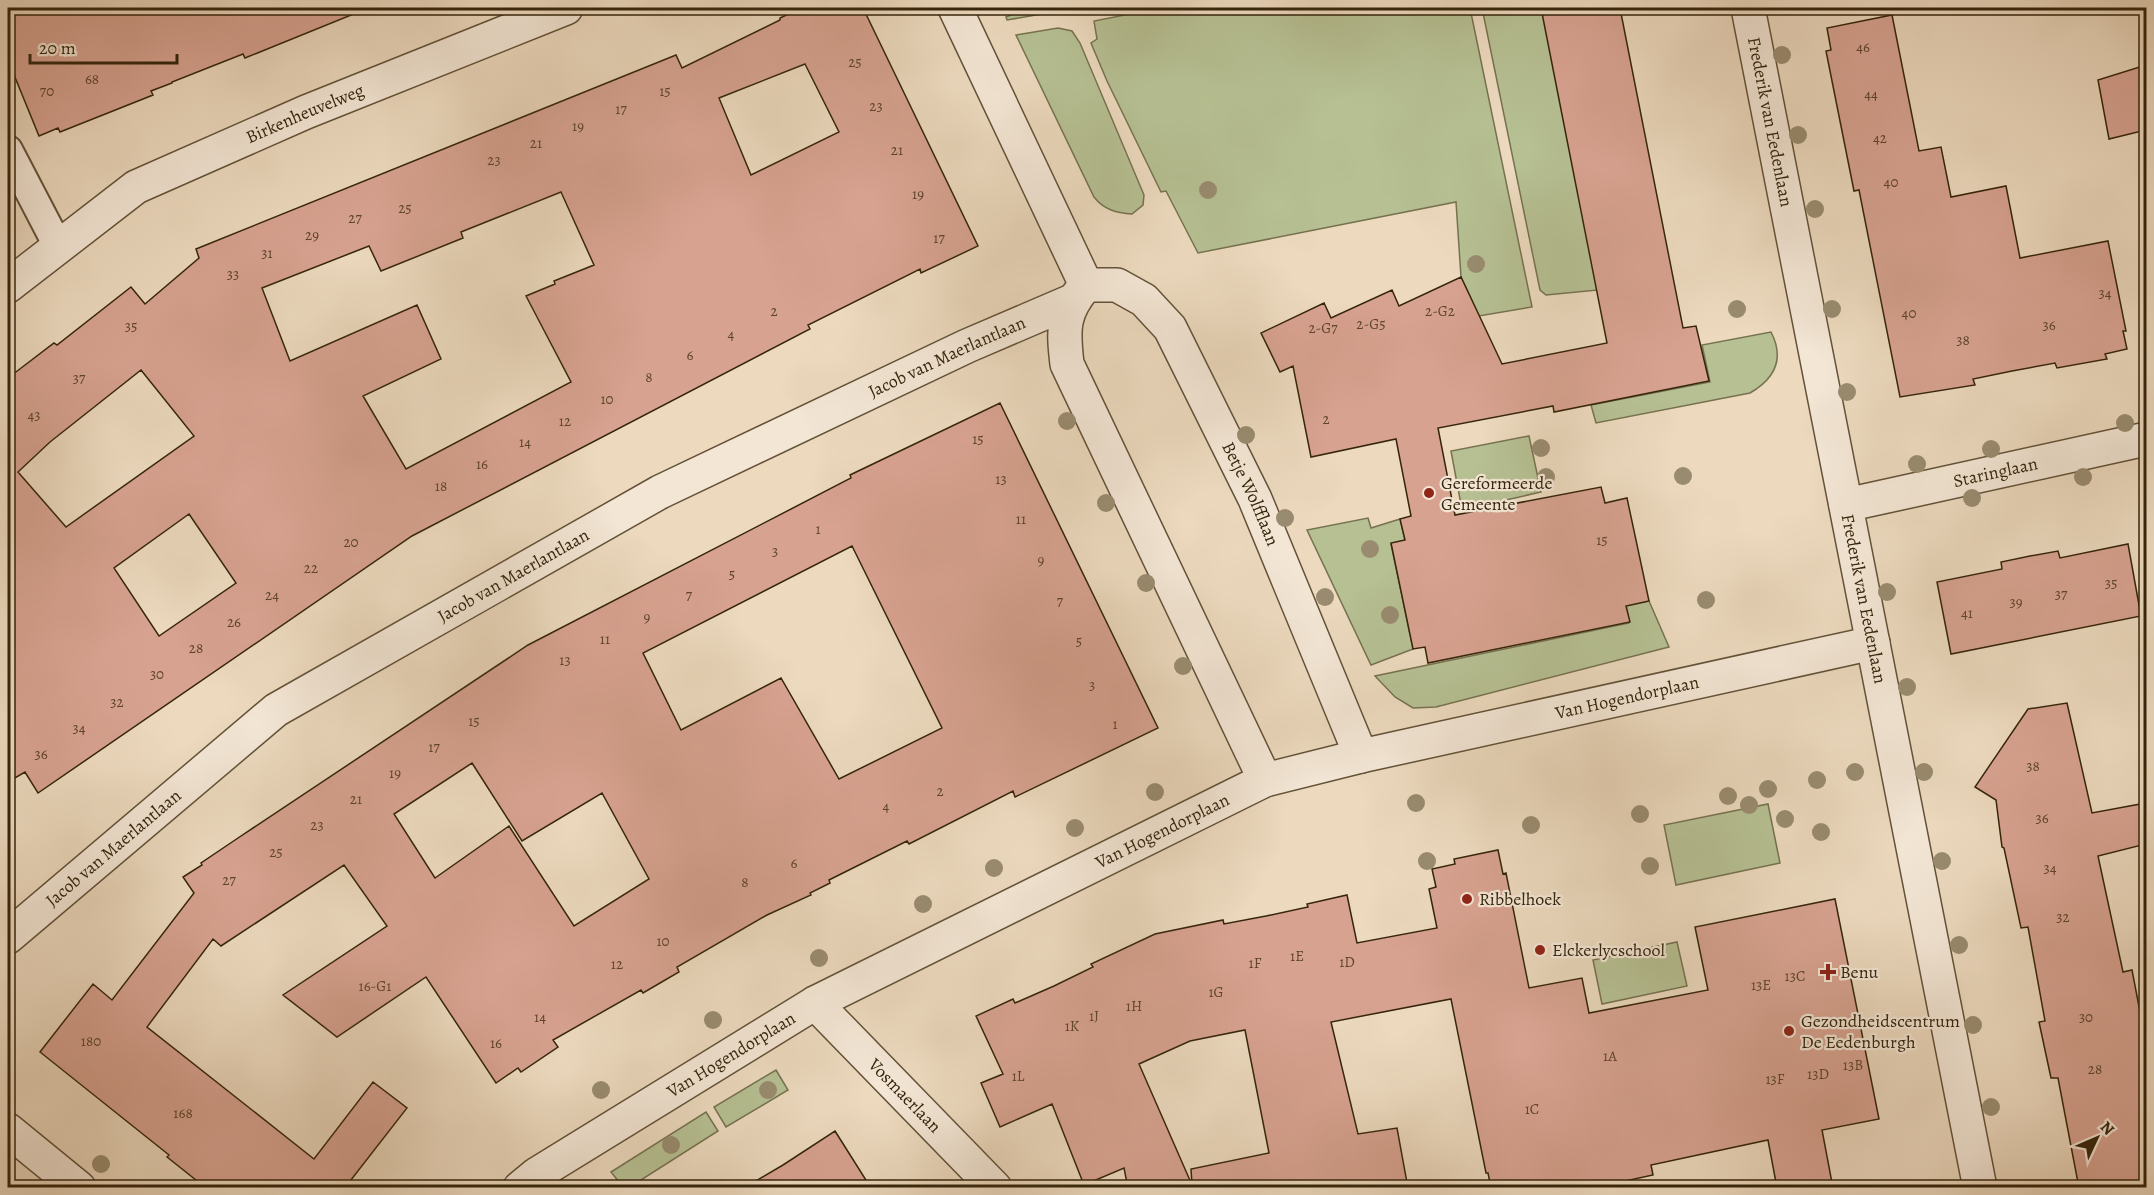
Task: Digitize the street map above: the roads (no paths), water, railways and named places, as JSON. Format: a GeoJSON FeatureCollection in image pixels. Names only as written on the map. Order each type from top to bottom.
{"type":"FeatureCollection","features":[{"type":"Feature","properties":{"kind":"street","name":"Birkenheuvelweg"},"geometry":{"type":"LineString","coordinates":[[8,286],[136,188],[306,112],[566,8]]}},
{"type":"Feature","properties":{"kind":"street"},"geometry":{"type":"LineString","coordinates":[[955,8],[1079,293],[1063,332],[1067,364],[1265,780]]}},
{"type":"Feature","properties":{"kind":"street","name":"Frederik van Eedenlaan"},"geometry":{"type":"LineString","coordinates":[[1748,8],[1980,1188]]}},
{"type":"Feature","properties":{"kind":"street","name":"Betje Wolfflaan"},"geometry":{"type":"LineString","coordinates":[[1079,293],[1117,285],[1144,300],[1170,328],[1255,499],[1361,756]]}},
{"type":"Feature","properties":{"kind":"street","name":"Jacob van Maerlantlaan"},"geometry":{"type":"LineString","coordinates":[[8,937],[276,710],[660,492],[1079,293]]}},
{"type":"Feature","properties":{"kind":"street","name":"Staringlaan"},"geometry":{"type":"LineString","coordinates":[[1846,505],[2146,439]]}},
{"type":"Feature","properties":{"kind":"street","name":"Van Hogendorplaan"},"geometry":{"type":"LineString","coordinates":[[520,1188],[537,1174],[815,1003],[1265,780],[1361,756],[1873,643]]}},
{"type":"Feature","properties":{"kind":"street","name":"Vosmaerlaan"},"geometry":{"type":"LineString","coordinates":[[815,1003],[995,1188]]}},
{"type":"Feature","properties":{"kind":"street"},"geometry":{"type":"LineString","coordinates":[[8,1130],[79,1188]]}},
{"type":"Feature","properties":{"kind":"lane"},"geometry":{"type":"LineString","coordinates":[[8,150],[58,246]]}},
{"type":"Feature","properties":{"kind":"place","name":"Gereformeerde Gemeente"},"geometry":{"type":"Point","coordinates":[1429,493]}},
{"type":"Feature","properties":{"kind":"place","name":"Ribbelhoek"},"geometry":{"type":"Point","coordinates":[1467,899]}},
{"type":"Feature","properties":{"kind":"place","name":"Elckerlycschool"},"geometry":{"type":"Point","coordinates":[1540,950]}},
{"type":"Feature","properties":{"kind":"place","name":"Benu"},"geometry":{"type":"Point","coordinates":[1828,972]}},
{"type":"Feature","properties":{"kind":"place","name":"Gezondheidscentrum De Eedenburgh"},"geometry":{"type":"Point","coordinates":[1789,1031]}}]}
